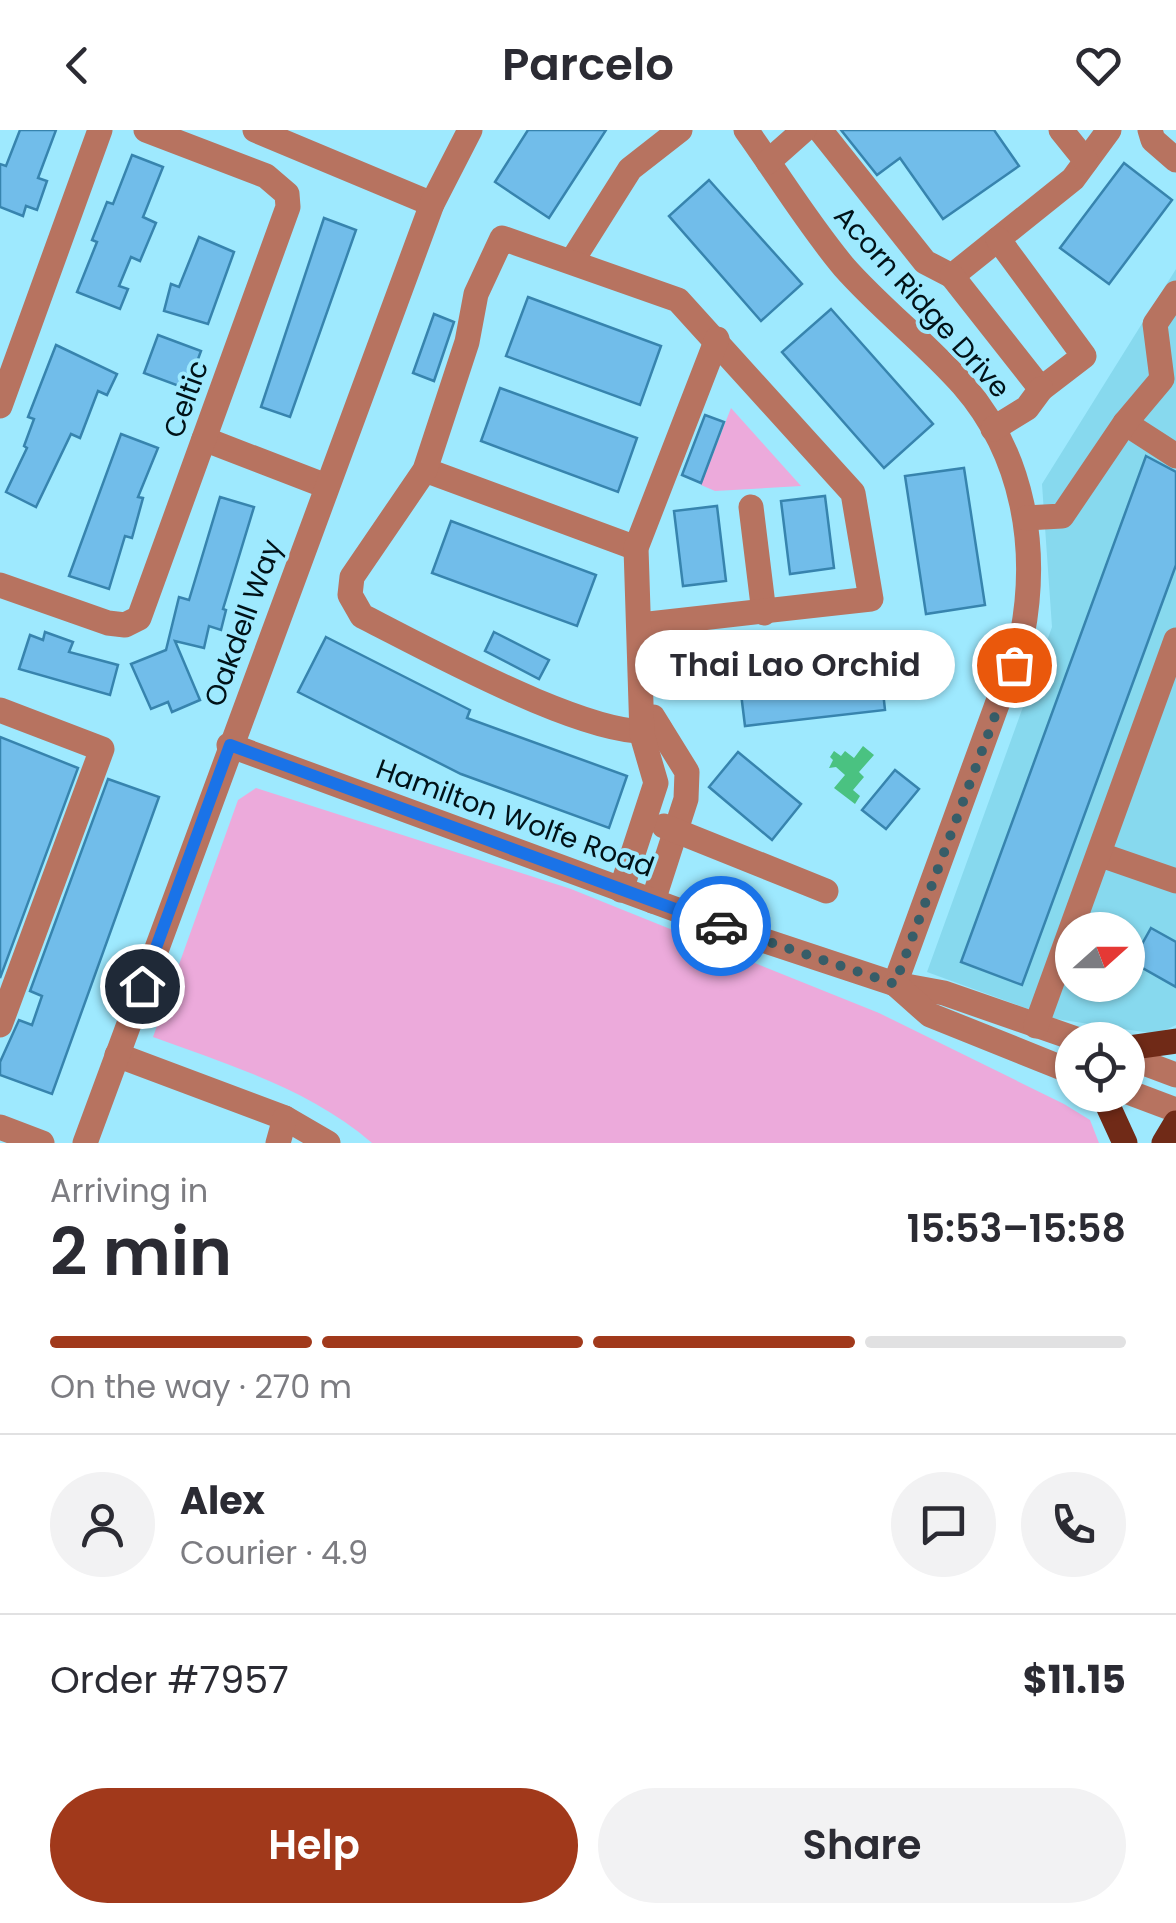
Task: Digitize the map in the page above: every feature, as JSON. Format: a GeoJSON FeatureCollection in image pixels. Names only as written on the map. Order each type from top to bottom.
{"type":"FeatureCollection","features":[{"type":"Feature","properties":{"kind":"main road"},"geometry":{"type":"LineString","coordinates":[[1145,1046],[1176,1041]]}},
{"type":"Feature","properties":{"kind":"main road"},"geometry":{"type":"LineString","coordinates":[[1110,1112],[1124,1143]]}},
{"type":"Feature","properties":{"kind":"main road"},"geometry":{"type":"LineString","coordinates":[[1164,1143],[1176,1123]]}},
{"type":"Feature","properties":{"kind":"street"},"geometry":{"type":"LineString","coordinates":[[0,406],[100,130]]}},
{"type":"Feature","properties":{"kind":"street","name":"Celtic"},"geometry":{"type":"LineString","coordinates":[[0,585],[108,623],[126,625],[144,610],[288,207],[287,194],[266,176],[146,130]]}},
{"type":"Feature","properties":{"kind":"street"},"geometry":{"type":"LineString","coordinates":[[255,130],[432,204]]}},
{"type":"Feature","properties":{"kind":"street","name":"Oakdell Way"},"geometry":{"type":"LineString","coordinates":[[85,1143],[432,204],[470,130]]}},
{"type":"Feature","properties":{"kind":"street"},"geometry":{"type":"LineString","coordinates":[[572,261],[630,169],[680,130]]}},
{"type":"Feature","properties":{"kind":"street","name":"Acorn Ridge Drive"},"geometry":{"type":"LineString","coordinates":[[746,130],[845,267],[963,385],[994,429],[1009,461],[1026,518],[1030,578],[1022,636],[895,984]]}},
{"type":"Feature","properties":{"kind":"street"},"geometry":{"type":"LineString","coordinates":[[768,162],[804,130]]}},
{"type":"Feature","properties":{"kind":"street"},"geometry":{"type":"LineString","coordinates":[[820,130],[924,262],[952,276],[1041,389]]}},
{"type":"Feature","properties":{"kind":"street"},"geometry":{"type":"LineString","coordinates":[[1061,130],[1086,161]]}},
{"type":"Feature","properties":{"kind":"street"},"geometry":{"type":"LineString","coordinates":[[952,276],[1073,179],[1109,130]]}},
{"type":"Feature","properties":{"kind":"street"},"geometry":{"type":"LineString","coordinates":[[1150,130],[1153,140],[1176,160]]}},
{"type":"Feature","properties":{"kind":"street"},"geometry":{"type":"LineString","coordinates":[[640,625],[871,599],[853,493],[678,300],[502,238],[476,294],[467,342],[425,470],[352,577],[350,595],[362,616],[535,700],[651,732],[687,772],[686,799],[653,901]]}},
{"type":"Feature","properties":{"kind":"street"},"geometry":{"type":"LineString","coordinates":[[994,429],[1027,408],[1041,389],[1084,356],[998,239]]}},
{"type":"Feature","properties":{"kind":"street"},"geometry":{"type":"LineString","coordinates":[[1026,518],[1062,516],[1125,424],[1162,379],[1155,324],[1176,293]]}},
{"type":"Feature","properties":{"kind":"street"},"geometry":{"type":"LineString","coordinates":[[621,890],[656,783],[651,732],[642,700],[636,548],[717,339]]}},
{"type":"Feature","properties":{"kind":"street"},"geometry":{"type":"LineString","coordinates":[[1125,424],[1176,456]]}},
{"type":"Feature","properties":{"kind":"street"},"geometry":{"type":"LineString","coordinates":[[204,439],[326,486]]}},
{"type":"Feature","properties":{"kind":"street"},"geometry":{"type":"LineString","coordinates":[[425,470],[636,548]]}},
{"type":"Feature","properties":{"kind":"street"},"geometry":{"type":"LineString","coordinates":[[751,508],[764,613]]}},
{"type":"Feature","properties":{"kind":"street"},"geometry":{"type":"LineString","coordinates":[[1036,1026],[1175,648]]}},
{"type":"Feature","properties":{"kind":"street"},"geometry":{"type":"LineString","coordinates":[[0,710],[102,749],[0,1025]]}},
{"type":"Feature","properties":{"kind":"street","name":"Hamilton Wolfe Road"},"geometry":{"type":"LineString","coordinates":[[230,745],[621,890],[895,984],[944,993],[1055,1032]]}},
{"type":"Feature","properties":{"kind":"street"},"geometry":{"type":"LineString","coordinates":[[646,820],[826,891]]}},
{"type":"Feature","properties":{"kind":"street"},"geometry":{"type":"LineString","coordinates":[[1101,855],[1176,881]]}},
{"type":"Feature","properties":{"kind":"street","name":"Hamilton Wolfe Road"},"geometry":{"type":"LineString","coordinates":[[895,984],[930,1015],[1055,1065]]}},
{"type":"Feature","properties":{"kind":"street"},"geometry":{"type":"LineString","coordinates":[[117,1055],[281,1130],[328,1143]]}},
{"type":"Feature","properties":{"kind":"street"},"geometry":{"type":"LineString","coordinates":[[1145,1063],[1176,1075]]}},
{"type":"Feature","properties":{"kind":"street"},"geometry":{"type":"LineString","coordinates":[[1145,1098],[1176,1110]]}},
{"type":"Feature","properties":{"kind":"street"},"geometry":{"type":"LineString","coordinates":[[0,1128],[42,1143]]}},
{"type":"Feature","properties":{"kind":"shaded area"},"geometry":{"type":"Polygon","coordinates":[[[1176,269],[1176,1025],[1157,1034],[1145,1032],[1145,1022],[1056,1019],[927,972],[1052,627],[1042,484],[1176,269]]]}},
{"type":"Feature","properties":{"kind":"shaded area"},"geometry":{"type":"Polygon","coordinates":[[[731,408],[801,486],[715,491],[701,485],[731,408]]]}},
{"type":"Feature","properties":{"kind":"shaded area"},"geometry":{"type":"Polygon","coordinates":[[[863,746],[874,755],[859,772],[864,777],[853,790],[860,796],[855,804],[834,788],[845,775],[836,767],[829,768],[833,760],[830,757],[834,751],[841,756],[845,751],[854,758],[863,746]]]}},
{"type":"Feature","properties":{"kind":"shaded area"},"geometry":{"type":"Polygon","coordinates":[[[256,788],[571,889],[879,1013],[1055,1100],[1055,1112],[1077,1112],[1090,1120],[1099,1143],[372,1143],[296,1093],[153,1037],[238,800],[256,788]]]}},
{"type":"Feature","properties":{"kind":"building"},"geometry":{"type":"Polygon","coordinates":[[[20,130],[56,130],[38,178],[47,181],[37,210],[26,206],[23,216],[0,207],[0,164],[6,166],[20,130]]]}},
{"type":"Feature","properties":{"kind":"building"},"geometry":{"type":"Polygon","coordinates":[[[528,130],[606,130],[549,218],[495,182],[528,130]]]}},
{"type":"Feature","properties":{"kind":"building"},"geometry":{"type":"Polygon","coordinates":[[[841,130],[994,130],[1019,166],[943,219],[900,158],[877,175],[841,130]]]}},
{"type":"Feature","properties":{"kind":"building"},"geometry":{"type":"Polygon","coordinates":[[[132,155],[163,167],[143,217],[156,223],[140,261],[131,257],[119,286],[128,289],[120,309],[77,292],[97,242],[92,240],[107,202],[113,204],[132,155]]]}},
{"type":"Feature","properties":{"kind":"building"},"geometry":{"type":"Polygon","coordinates":[[[1124,163],[1172,200],[1109,284],[1060,248],[1124,163]]]}},
{"type":"Feature","properties":{"kind":"building"},"geometry":{"type":"Polygon","coordinates":[[[709,180],[802,284],[761,321],[669,216],[709,180]]]}},
{"type":"Feature","properties":{"kind":"building"},"geometry":{"type":"Polygon","coordinates":[[[324,218],[356,230],[290,417],[261,407],[324,218]]]}},
{"type":"Feature","properties":{"kind":"building"},"geometry":{"type":"Polygon","coordinates":[[[199,237],[234,252],[208,324],[164,311],[171,284],[179,287],[199,237]]]}},
{"type":"Feature","properties":{"kind":"building"},"geometry":{"type":"Polygon","coordinates":[[[528,297],[661,346],[640,405],[506,356],[528,297]]]}},
{"type":"Feature","properties":{"kind":"building"},"geometry":{"type":"Polygon","coordinates":[[[831,309],[933,424],[884,468],[782,352],[831,309]]]}},
{"type":"Feature","properties":{"kind":"building"},"geometry":{"type":"Polygon","coordinates":[[[434,314],[454,322],[434,381],[413,373],[434,314]]]}},
{"type":"Feature","properties":{"kind":"building"},"geometry":{"type":"Polygon","coordinates":[[[158,335],[201,351],[187,389],[144,373],[158,335]]]}},
{"type":"Feature","properties":{"kind":"building"},"geometry":{"type":"Polygon","coordinates":[[[56,345],[117,374],[107,395],[98,391],[80,438],[71,434],[36,507],[6,492],[27,448],[24,446],[34,419],[28,417],[56,345]]]}},
{"type":"Feature","properties":{"kind":"building"},"geometry":{"type":"Polygon","coordinates":[[[500,388],[637,438],[618,492],[481,441],[500,388]]]}},
{"type":"Feature","properties":{"kind":"building"},"geometry":{"type":"Polygon","coordinates":[[[705,415],[724,422],[701,483],[682,475],[705,415]]]}},
{"type":"Feature","properties":{"kind":"building"},"geometry":{"type":"Polygon","coordinates":[[[121,434],[158,448],[138,497],[143,498],[132,538],[125,536],[109,589],[69,576],[121,434]]]}},
{"type":"Feature","properties":{"kind":"building"},"geometry":{"type":"Polygon","coordinates":[[[1146,456],[1176,472],[1176,565],[1022,985],[961,962],[1146,456]]]}},
{"type":"Feature","properties":{"kind":"building"},"geometry":{"type":"Polygon","coordinates":[[[964,468],[985,605],[926,614],[905,476],[964,468]]]}},
{"type":"Feature","properties":{"kind":"building"},"geometry":{"type":"Polygon","coordinates":[[[825,496],[834,568],[790,574],[781,501],[825,496]]]}},
{"type":"Feature","properties":{"kind":"building"},"geometry":{"type":"Polygon","coordinates":[[[220,497],[254,507],[223,609],[226,610],[221,630],[209,626],[204,648],[175,641],[200,700],[172,712],[168,702],[151,709],[131,664],[166,650],[179,597],[189,600],[220,497]]]}},
{"type":"Feature","properties":{"kind":"building"},"geometry":{"type":"Polygon","coordinates":[[[717,506],[726,581],[683,586],[674,511],[717,506]]]}},
{"type":"Feature","properties":{"kind":"building"},"geometry":{"type":"Polygon","coordinates":[[[451,521],[596,575],[577,626],[432,573],[451,521]]]}},
{"type":"Feature","properties":{"kind":"building"},"geometry":{"type":"Polygon","coordinates":[[[45,632],[73,642],[69,652],[118,665],[110,695],[19,669],[30,635],[43,640],[45,632]]]}},
{"type":"Feature","properties":{"kind":"building"},"geometry":{"type":"Polygon","coordinates":[[[494,632],[549,660],[539,679],[485,651],[494,632]]]}},
{"type":"Feature","properties":{"kind":"building"},"geometry":{"type":"Polygon","coordinates":[[[326,637],[470,710],[467,718],[627,776],[609,828],[461,774],[298,692],[326,637]]]}},
{"type":"Feature","properties":{"kind":"building"},"geometry":{"type":"Polygon","coordinates":[[[878,645],[885,710],[745,726],[737,661],[878,645]]]}},
{"type":"Feature","properties":{"kind":"building"},"geometry":{"type":"Polygon","coordinates":[[[0,737],[78,768],[0,978],[0,737]]]}},
{"type":"Feature","properties":{"kind":"building"},"geometry":{"type":"Polygon","coordinates":[[[738,752],[801,804],[772,840],[709,787],[738,752]]]}},
{"type":"Feature","properties":{"kind":"building"},"geometry":{"type":"Polygon","coordinates":[[[895,770],[919,789],[886,829],[862,810],[895,770]]]}},
{"type":"Feature","properties":{"kind":"building"},"geometry":{"type":"Polygon","coordinates":[[[108,779],[159,797],[52,1094],[0,1075],[0,1062],[19,1020],[32,1025],[42,996],[30,991],[108,779]]]}},
{"type":"Feature","properties":{"kind":"building"},"geometry":{"type":"Polygon","coordinates":[[[1151,928],[1176,942],[1176,987],[1145,969],[1145,939],[1151,928]]]}},
{"type":"Feature","properties":{"kind":"way so far"},"geometry":{"type":"LineString","coordinates":[[721,926],[895,984],[1014,665]]}},
{"type":"Feature","properties":{"kind":"place","name":"Thai Lao Orchid"},"geometry":{"type":"Point","coordinates":[1014,665]}},
{"type":"Feature","properties":{"kind":"route"},"geometry":{"type":"LineString","coordinates":[[142,986],[230,745],[721,926]]}}]}
